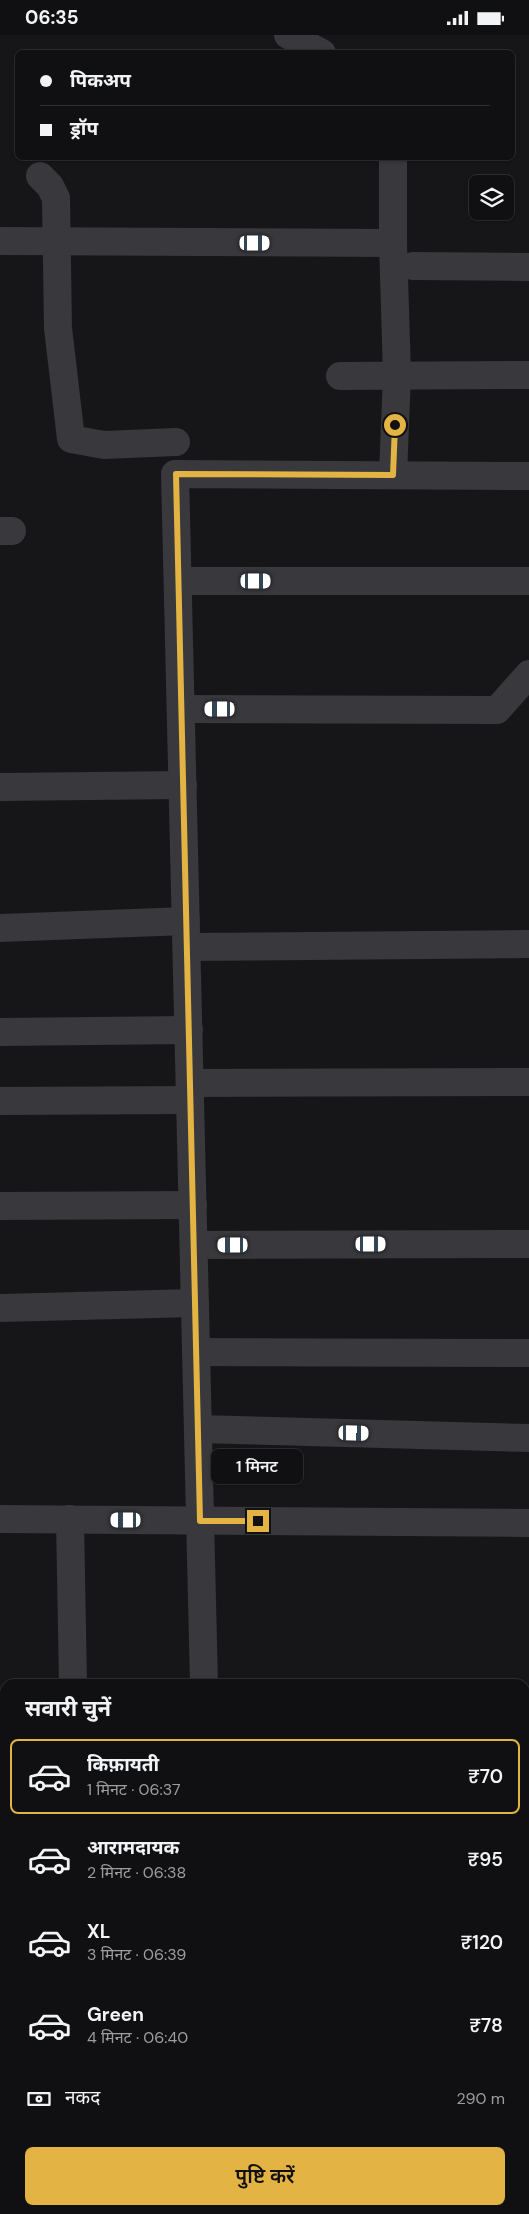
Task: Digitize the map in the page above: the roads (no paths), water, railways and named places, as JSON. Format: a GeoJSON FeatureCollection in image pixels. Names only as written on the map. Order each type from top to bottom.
{"type":"FeatureCollection","features":[{"type":"Feature","properties":{"kind":"street"},"geometry":{"type":"LineString","coordinates":[[288,35],[316,50]]}},
{"type":"Feature","properties":{"kind":"street"},"geometry":{"type":"LineString","coordinates":[[393,475],[397,375],[393,243],[394,160]]}},
{"type":"Feature","properties":{"kind":"street"},"geometry":{"type":"LineString","coordinates":[[40,176],[50,186],[56,198],[58,328],[71,439],[104,445],[176,442]]}},
{"type":"Feature","properties":{"kind":"street"},"geometry":{"type":"LineString","coordinates":[[0,241],[393,243]]}},
{"type":"Feature","properties":{"kind":"street"},"geometry":{"type":"LineString","coordinates":[[413,266],[529,267]]}},
{"type":"Feature","properties":{"kind":"street"},"geometry":{"type":"LineString","coordinates":[[340,376],[529,375]]}},
{"type":"Feature","properties":{"kind":"street"},"geometry":{"type":"LineString","coordinates":[[204,1679],[176,474],[529,476]]}},
{"type":"Feature","properties":{"kind":"street"},"geometry":{"type":"LineString","coordinates":[[178,581],[529,581]]}},
{"type":"Feature","properties":{"kind":"street"},"geometry":{"type":"LineString","coordinates":[[181,709],[497,710],[529,674]]}},
{"type":"Feature","properties":{"kind":"street"},"geometry":{"type":"LineString","coordinates":[[0,787],[183,785]]}},
{"type":"Feature","properties":{"kind":"street"},"geometry":{"type":"LineString","coordinates":[[0,928],[529,944]]}},
{"type":"Feature","properties":{"kind":"street"},"geometry":{"type":"LineString","coordinates":[[0,1033],[189,1030]]}},
{"type":"Feature","properties":{"kind":"street"},"geometry":{"type":"LineString","coordinates":[[0,1101],[190,1091],[529,1082]]}},
{"type":"Feature","properties":{"kind":"street"},"geometry":{"type":"LineString","coordinates":[[0,1206],[193,1205]]}},
{"type":"Feature","properties":{"kind":"street"},"geometry":{"type":"LineString","coordinates":[[194,1245],[529,1244]]}},
{"type":"Feature","properties":{"kind":"street"},"geometry":{"type":"LineString","coordinates":[[0,1308],[195,1303]]}},
{"type":"Feature","properties":{"kind":"street"},"geometry":{"type":"LineString","coordinates":[[196,1352],[529,1353]]}},
{"type":"Feature","properties":{"kind":"street"},"geometry":{"type":"LineString","coordinates":[[198,1429],[529,1438]]}},
{"type":"Feature","properties":{"kind":"street"},"geometry":{"type":"LineString","coordinates":[[0,1519],[529,1523]]}},
{"type":"Feature","properties":{"kind":"street"},"geometry":{"type":"LineString","coordinates":[[70,1519],[73,1679]]}}]}
